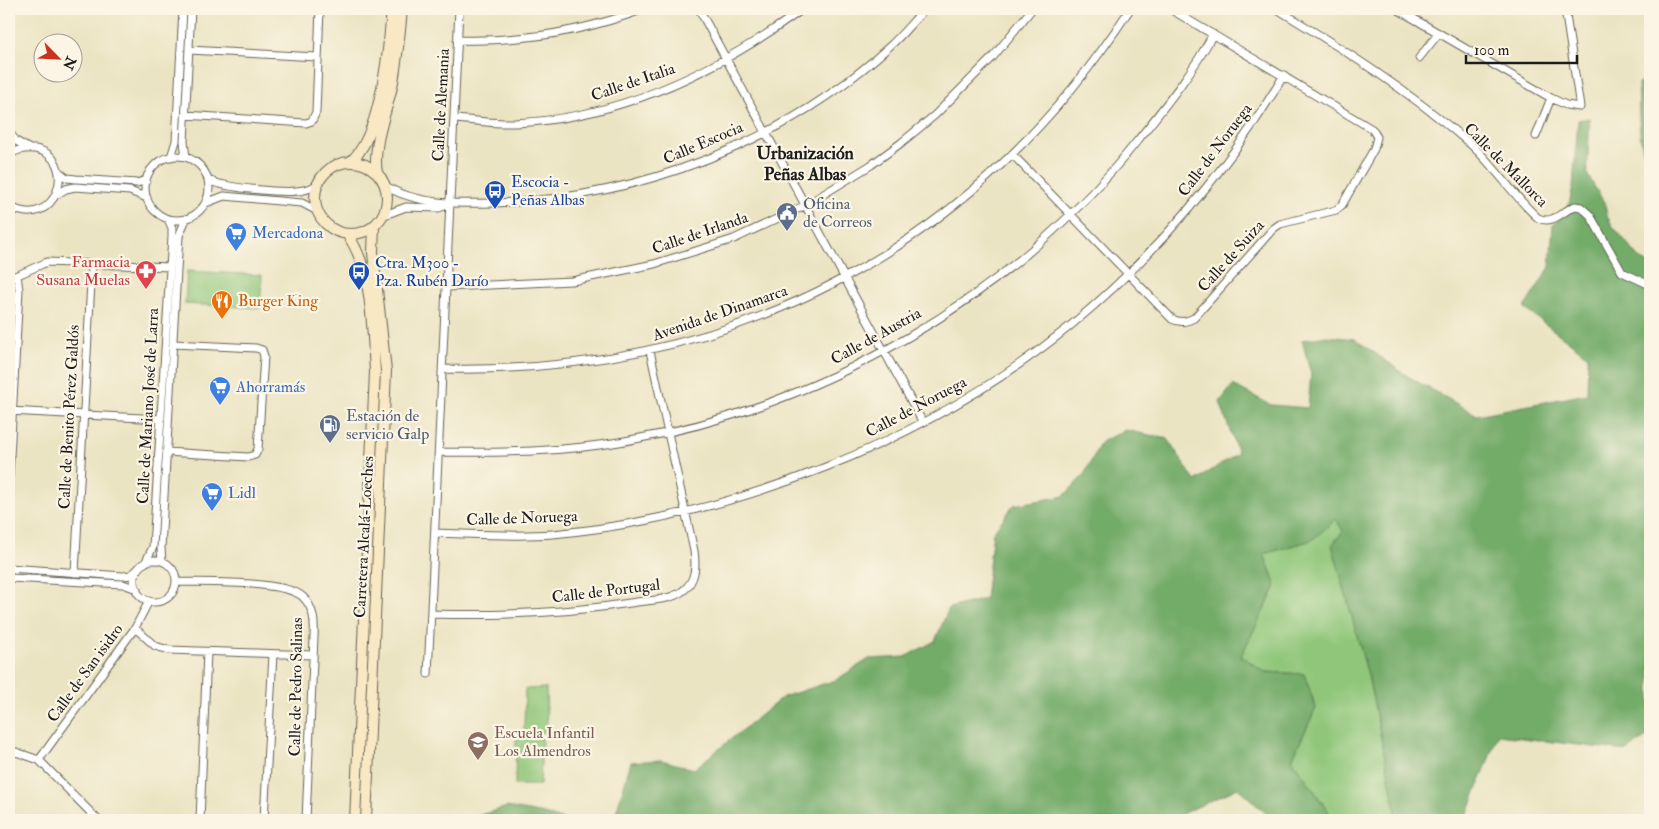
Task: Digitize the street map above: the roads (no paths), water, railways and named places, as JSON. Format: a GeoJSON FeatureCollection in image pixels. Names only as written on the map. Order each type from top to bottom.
{"type":"FeatureCollection","features":[{"type":"Feature","properties":{"kind":"main road"},"geometry":{"type":"LineString","coordinates":[[392,9],[388,48],[374,119],[366,143],[360,154],[350,162],[331,168],[318,184],[315,202],[317,211],[328,227],[346,234],[366,231],[374,226],[382,216],[387,195],[377,173],[376,147],[393,83],[402,9]]}},
{"type":"Feature","properties":{"kind":"main road"},"geometry":{"type":"LineString","coordinates":[[350,162],[369,167],[377,173]]}},
{"type":"Feature","properties":{"kind":"main road","name":"Carretera Alcalá-Loeches"},"geometry":{"type":"LineString","coordinates":[[366,820],[386,372],[373,253],[374,226]]}},
{"type":"Feature","properties":{"kind":"main road","name":"Carretera Alcalá-Loeches"},"geometry":{"type":"LineString","coordinates":[[346,234],[358,252],[370,303],[375,371],[355,820]]}},
{"type":"Feature","properties":{"kind":"street"},"geometry":{"type":"LineString","coordinates":[[171,157],[176,141],[183,9]]}},
{"type":"Feature","properties":{"kind":"street"},"geometry":{"type":"LineString","coordinates":[[186,157],[184,142],[191,9]]}},
{"type":"Feature","properties":{"kind":"street"},"geometry":{"type":"LineString","coordinates":[[185,115],[306,122],[312,120],[316,112],[320,9]]}},
{"type":"Feature","properties":{"kind":"street","name":"Calle de Alemania"},"geometry":{"type":"LineString","coordinates":[[450,202],[459,9]]}},
{"type":"Feature","properties":{"kind":"street"},"geometry":{"type":"LineString","coordinates":[[458,40],[501,40],[590,28],[644,9]]}},
{"type":"Feature","properties":{"kind":"street"},"geometry":{"type":"LineString","coordinates":[[700,9],[922,421]]}},
{"type":"Feature","properties":{"kind":"street","name":"Calle de Italia"},"geometry":{"type":"LineString","coordinates":[[454,119],[512,123],[554,120],[620,103],[676,84],[726,59],[803,9]]}},
{"type":"Feature","properties":{"kind":"street","name":"Calle Escocia"},"geometry":{"type":"LineString","coordinates":[[384,185],[407,197],[450,202],[524,202],[566,198],[602,191],[683,168],[791,118],[837,87],[891,45],[924,9]]}},
{"type":"Feature","properties":{"kind":"street","name":"Calle de Irlanda"},"geometry":{"type":"LineString","coordinates":[[448,287],[572,281],[654,264],[734,239],[806,205],[871,165],[935,115],[993,57],[1032,9]]}},
{"type":"Feature","properties":{"kind":"street","name":"Avenida de Dinamarca"},"geometry":{"type":"LineString","coordinates":[[444,369],[530,368],[616,358],[650,351],[750,320],[797,301],[845,277],[898,246],[936,219],[963,199],[1012,154],[1039,128],[1091,67],[1130,9]]}},
{"type":"Feature","properties":{"kind":"street","name":"Calle de Suiza"},"geometry":{"type":"LineString","coordinates":[[1012,154],[1126,273],[1177,322],[1188,321],[1194,318],[1273,229],[1280,224],[1336,210],[1342,205],[1374,149],[1377,137],[1372,129],[1170,9]]}},
{"type":"Feature","properties":{"kind":"street","name":"Calle de Mallorca"},"geometry":{"type":"LineString","coordinates":[[1277,9],[1355,58],[1470,143],[1538,218],[1553,220],[1575,206],[1586,210],[1622,272],[1650,285]]}},
{"type":"Feature","properties":{"kind":"street"},"geometry":{"type":"LineString","coordinates":[[1397,9],[1551,98],[1566,105],[1580,107],[1565,9]]}},
{"type":"Feature","properties":{"kind":"street"},"geometry":{"type":"LineString","coordinates":[[1420,58],[1439,33]]}},
{"type":"Feature","properties":{"kind":"street","name":"Calle de Austria"},"geometry":{"type":"LineString","coordinates":[[440,452],[544,451],[622,442],[667,433],[743,411],[803,390],[885,350],[1007,272],[1070,215],[1116,167],[1159,113],[1213,34]]}},
{"type":"Feature","properties":{"kind":"street"},"geometry":{"type":"LineString","coordinates":[[189,50],[317,57]]}},
{"type":"Feature","properties":{"kind":"street","name":"Calle de Noruega"},"geometry":{"type":"LineString","coordinates":[[436,533],[551,534],[610,526],[686,511],[761,490],[840,461],[922,421],[998,378],[1034,353],[1071,325],[1158,243],[1232,156],[1284,75]]}},
{"type":"Feature","properties":{"kind":"street"},"geometry":{"type":"LineString","coordinates":[[1536,136],[1551,98]]}},
{"type":"Feature","properties":{"kind":"street"},"geometry":{"type":"LineString","coordinates":[[9,132],[16,141],[28,148]]}},
{"type":"Feature","properties":{"kind":"street"},"geometry":{"type":"LineString","coordinates":[[9,155],[19,149],[38,150],[48,155],[55,163],[60,180],[56,195],[51,203],[34,212],[25,212],[9,206]]}},
{"type":"Feature","properties":{"kind":"street"},"geometry":{"type":"LineString","coordinates":[[171,157],[186,157],[200,166],[208,180],[210,188],[206,203],[201,210],[186,219],[168,219],[159,215],[147,198],[146,180],[155,165],[171,157]]}},
{"type":"Feature","properties":{"kind":"street"},"geometry":{"type":"LineString","coordinates":[[59,172],[67,178],[76,179],[137,183],[146,180]]}},
{"type":"Feature","properties":{"kind":"street"},"geometry":{"type":"LineString","coordinates":[[208,180],[225,186],[303,191],[318,184]]}},
{"type":"Feature","properties":{"kind":"street"},"geometry":{"type":"LineString","coordinates":[[56,195],[66,189],[75,187],[130,191],[147,198]]}},
{"type":"Feature","properties":{"kind":"street"},"geometry":{"type":"LineString","coordinates":[[206,203],[217,197],[234,196],[302,202],[317,211]]}},
{"type":"Feature","properties":{"kind":"street"},"geometry":{"type":"LineString","coordinates":[[428,674],[448,287],[450,202]]}},
{"type":"Feature","properties":{"kind":"street","name":"Calle Escocia"},"geometry":{"type":"LineString","coordinates":[[382,216],[406,207],[439,208],[450,202]]}},
{"type":"Feature","properties":{"kind":"street","name":"Calle de Mariano José de Larra"},"geometry":{"type":"LineString","coordinates":[[145,563],[153,547],[172,228],[168,219]]}},
{"type":"Feature","properties":{"kind":"street","name":"Calle de Mariano José de Larra"},"geometry":{"type":"LineString","coordinates":[[162,561],[166,452],[179,236],[186,219]]}},
{"type":"Feature","properties":{"kind":"street"},"geometry":{"type":"LineString","coordinates":[[9,279],[47,262],[170,267]]}},
{"type":"Feature","properties":{"kind":"street","name":"Calle de Benito Pérez Galdós"},"geometry":{"type":"LineString","coordinates":[[74,573],[92,264]]}},
{"type":"Feature","properties":{"kind":"street"},"geometry":{"type":"LineString","coordinates":[[9,476],[10,411],[19,290],[16,275]]}},
{"type":"Feature","properties":{"kind":"street"},"geometry":{"type":"LineString","coordinates":[[166,452],[248,457],[255,455],[258,449],[264,356],[262,350],[256,348],[173,344]]}},
{"type":"Feature","properties":{"kind":"street","name":"Calle de Portugal"},"geometry":{"type":"LineString","coordinates":[[432,614],[567,611],[677,594],[690,583],[696,568],[686,511],[650,351]]}},
{"type":"Feature","properties":{"kind":"street"},"geometry":{"type":"LineString","coordinates":[[10,411],[160,419]]}},
{"type":"Feature","properties":{"kind":"street"},"geometry":{"type":"LineString","coordinates":[[156,560],[162,561],[170,566],[176,574],[177,582],[174,592],[168,598],[159,602],[149,601],[140,595],[136,589],[135,575],[145,563],[156,560]]}},
{"type":"Feature","properties":{"kind":"street"},"geometry":{"type":"LineString","coordinates":[[9,568],[123,576],[138,570]]}},
{"type":"Feature","properties":{"kind":"street"},"geometry":{"type":"LineString","coordinates":[[9,578],[123,584],[136,589]]}},
{"type":"Feature","properties":{"kind":"street","name":"Calle de Pedro Salinas"},"geometry":{"type":"LineString","coordinates":[[177,582],[283,587],[295,591],[304,598],[311,609],[315,621],[306,820]]}},
{"type":"Feature","properties":{"kind":"street","name":"Calle de San isidro"},"geometry":{"type":"LineString","coordinates":[[39,760],[135,628],[149,601]]}},
{"type":"Feature","properties":{"kind":"street"},"geometry":{"type":"LineString","coordinates":[[135,628],[146,640],[163,650],[314,655]]}},
{"type":"Feature","properties":{"kind":"street"},"geometry":{"type":"LineString","coordinates":[[200,820],[207,652]]}},
{"type":"Feature","properties":{"kind":"street"},"geometry":{"type":"LineString","coordinates":[[264,820],[273,654]]}},
{"type":"Feature","properties":{"kind":"street"},"geometry":{"type":"LineString","coordinates":[[9,754],[16,752],[39,760],[98,820]]}},
{"type":"Feature","properties":{"kind":"place","name":"Escocia - Peñas Albas"},"geometry":{"type":"Point","coordinates":[495,210]}},
{"type":"Feature","properties":{"kind":"place","name":"Oficina de Correos"},"geometry":{"type":"Point","coordinates":[787,232]}},
{"type":"Feature","properties":{"kind":"place","name":"Mercadona"},"geometry":{"type":"Point","coordinates":[236,252]}},
{"type":"Feature","properties":{"kind":"place","name":"Farmacia Susana Muelas"},"geometry":{"type":"Point","coordinates":[146,290]}},
{"type":"Feature","properties":{"kind":"place","name":"Ctra. M300 - Pza. Rubén Darío"},"geometry":{"type":"Point","coordinates":[359,291]}},
{"type":"Feature","properties":{"kind":"place","name":"Burger King"},"geometry":{"type":"Point","coordinates":[222,320]}},
{"type":"Feature","properties":{"kind":"place","name":"Ahorramás"},"geometry":{"type":"Point","coordinates":[220,406]}},
{"type":"Feature","properties":{"kind":"place","name":"Estación de servicio Galp"},"geometry":{"type":"Point","coordinates":[330,444]}},
{"type":"Feature","properties":{"kind":"place","name":"Lidl"},"geometry":{"type":"Point","coordinates":[212,512]}},
{"type":"Feature","properties":{"kind":"place","name":"Escuela Infantil Los Almendros"},"geometry":{"type":"Point","coordinates":[478,761]}},
{"type":"Feature","properties":{"kind":"district","name":"Urbanización Peñas Albas"},"geometry":{"type":"Point","coordinates":[805,163]}}]}
